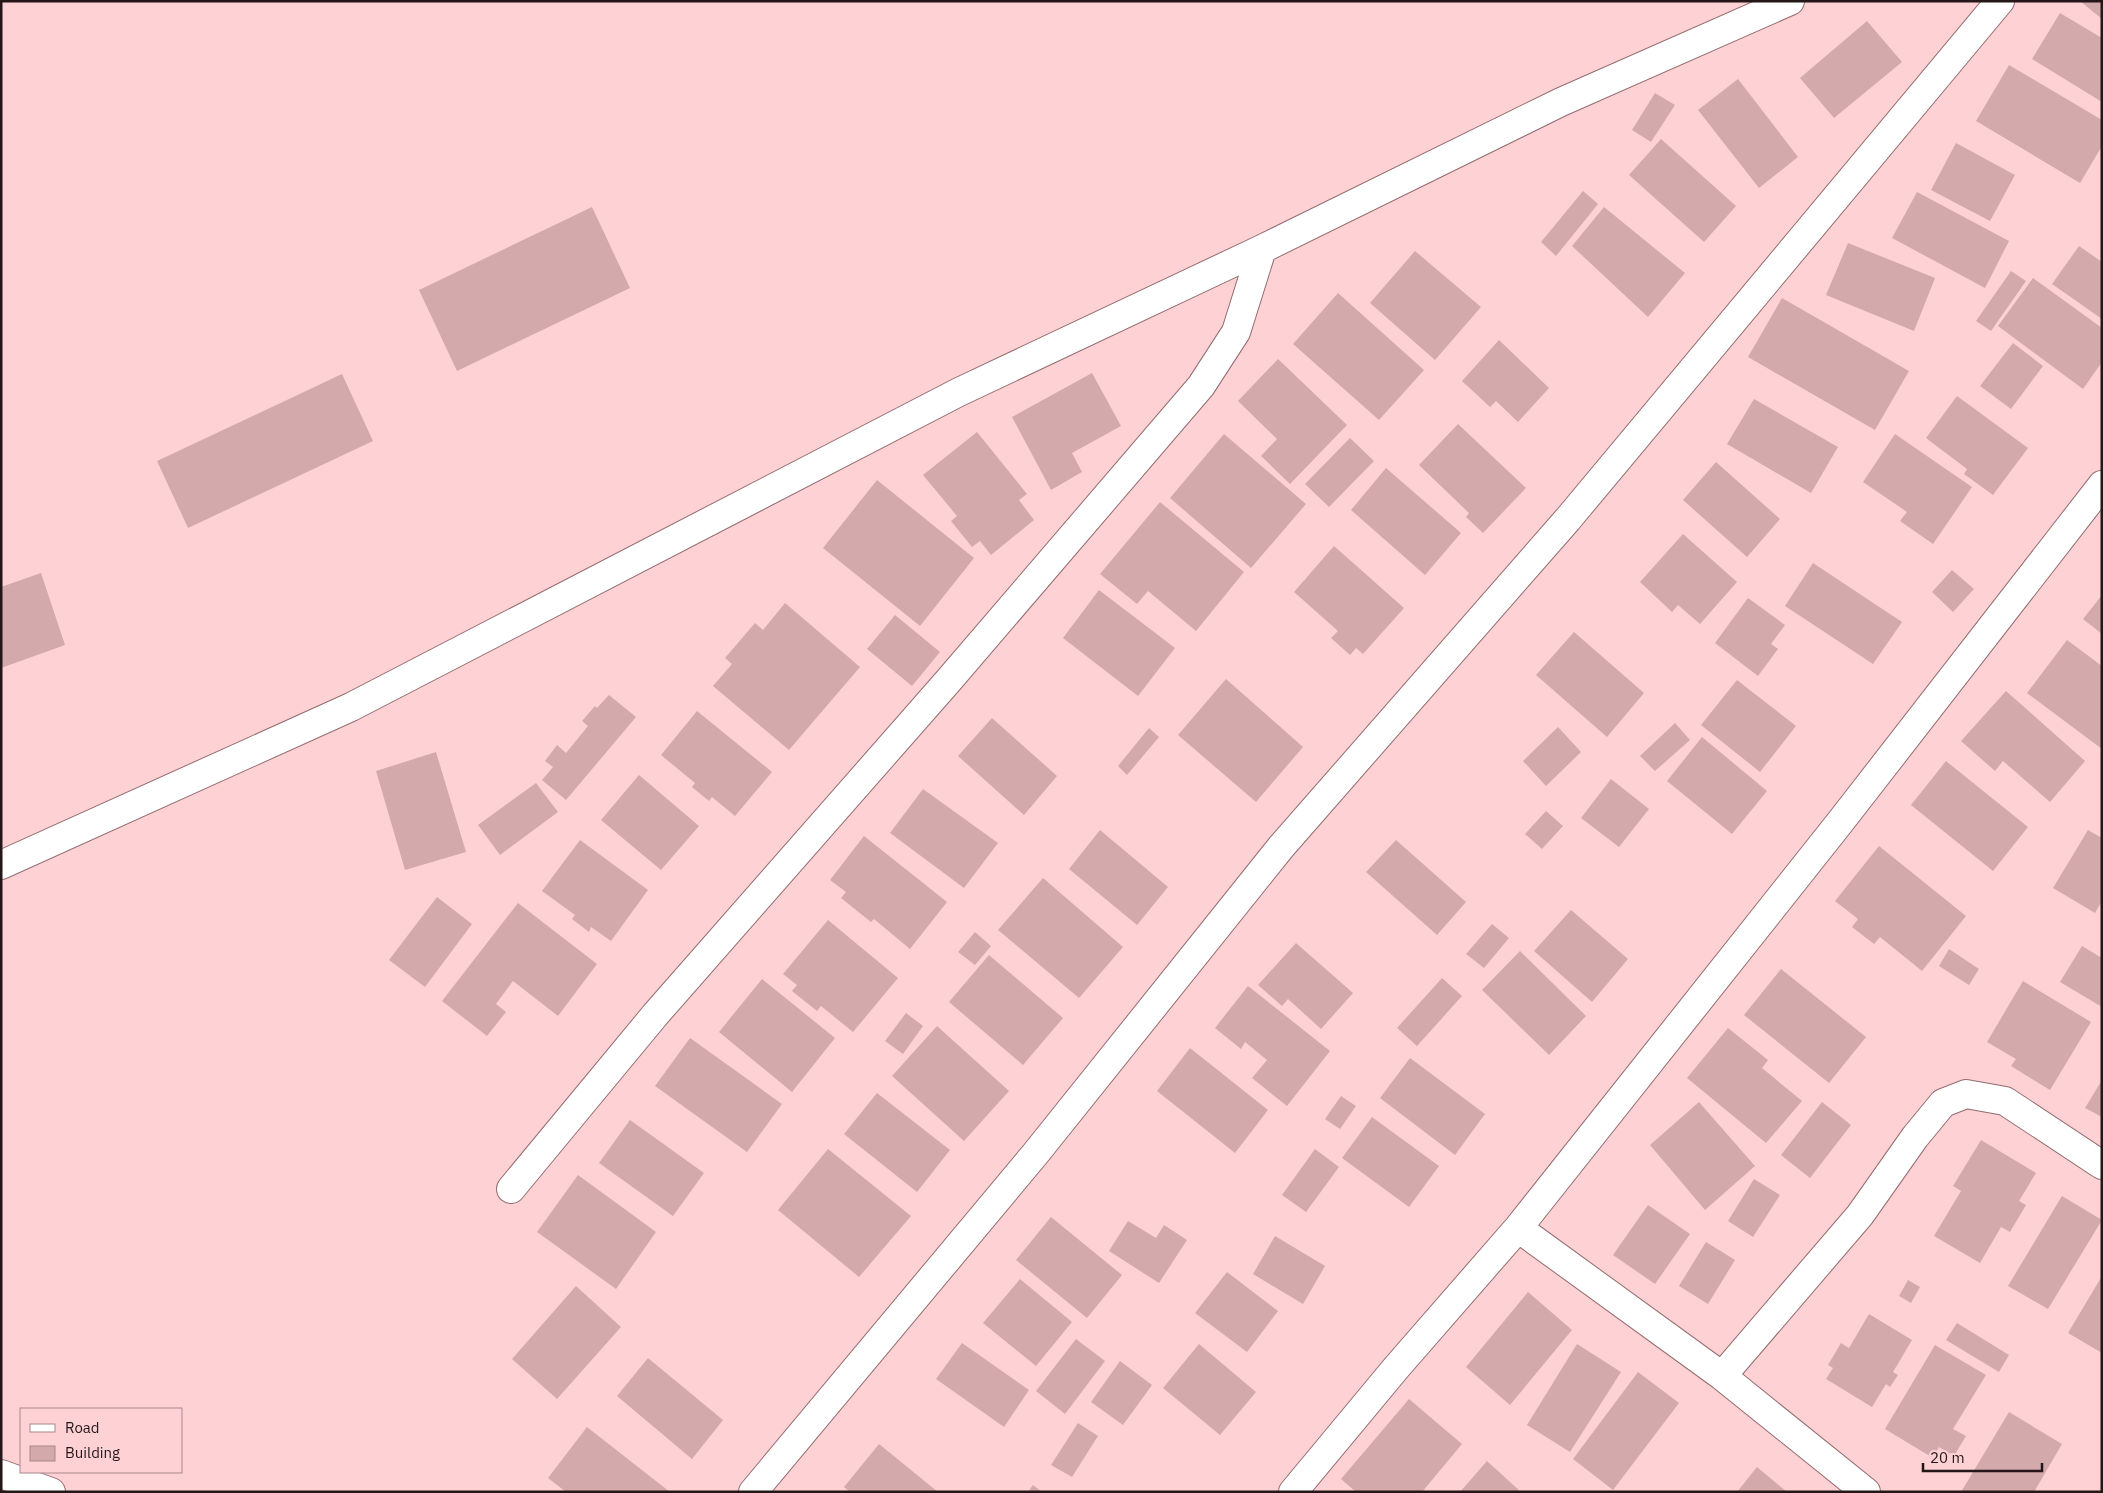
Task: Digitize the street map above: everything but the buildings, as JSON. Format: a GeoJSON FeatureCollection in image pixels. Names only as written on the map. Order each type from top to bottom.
{"type":"FeatureCollection","features":[{"type":"Feature","properties":{"kind":"street"},"geometry":{"type":"LineString","coordinates":[[753,1492],[1036,1153],[1281,846],[1568,519],[2000,1]]}},
{"type":"Feature","properties":{"kind":"street"},"geometry":{"type":"LineString","coordinates":[[1,865],[351,707],[959,392],[1262,249],[1561,102],[1778,4]]}},
{"type":"Feature","properties":{"kind":"street"},"geometry":{"type":"LineString","coordinates":[[511,1189],[655,1015],[943,687],[1201,386],[1236,332],[1262,249]]}},
{"type":"Feature","properties":{"kind":"street"},"geometry":{"type":"LineString","coordinates":[[1293,1492],[1396,1368],[1518,1228],[1841,821],[2102,485]]}},
{"type":"Feature","properties":{"kind":"street"},"geometry":{"type":"LineString","coordinates":[[1722,1376],[1860,1215],[1915,1137],[1943,1104],[1966,1094],[2005,1101],[2102,1165]]}},
{"type":"Feature","properties":{"kind":"street"},"geometry":{"type":"LineString","coordinates":[[1518,1228],[1722,1376],[1866,1492]]}},
{"type":"Feature","properties":{"kind":"street"},"geometry":{"type":"LineString","coordinates":[[1,1474],[51,1492]]}}]}
